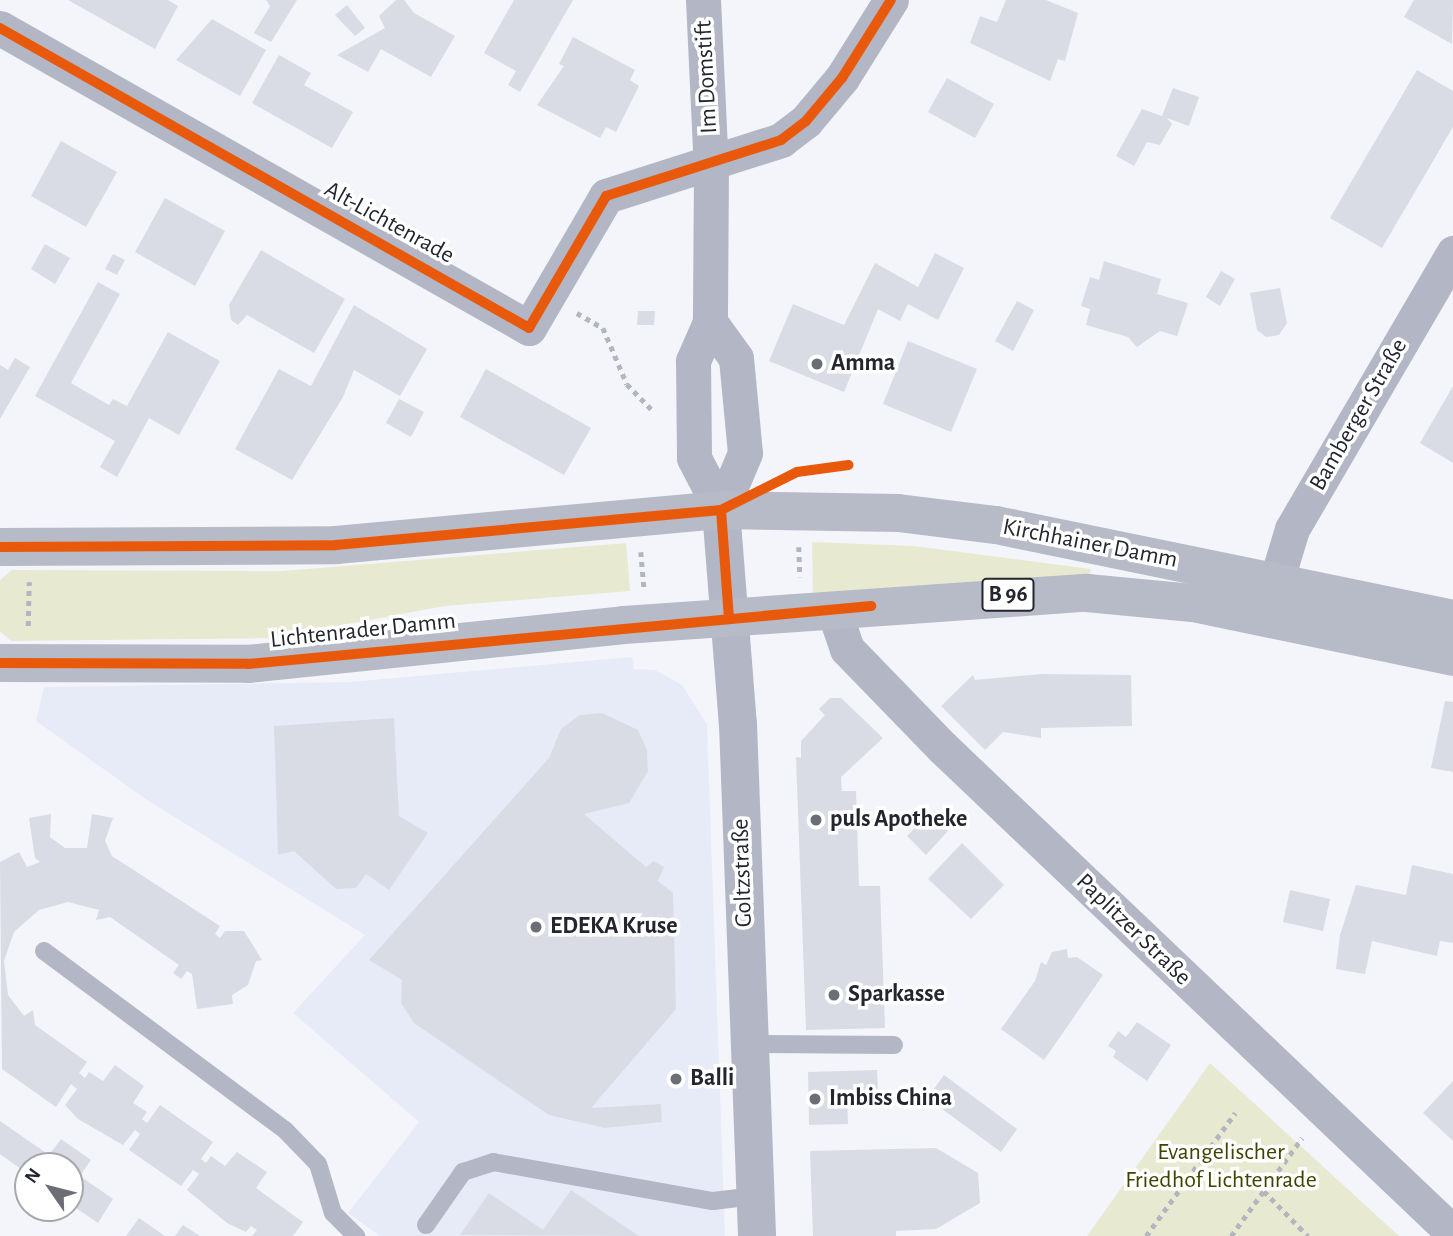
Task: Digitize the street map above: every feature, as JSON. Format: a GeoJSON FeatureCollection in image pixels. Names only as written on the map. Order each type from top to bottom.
{"type":"FeatureCollection","features":[{"type":"Feature","properties":{"kind":"main road","name":"Kirchhainer Damm"},"geometry":{"type":"LineString","coordinates":[[721,510],[936,517],[1453,619]]}},
{"type":"Feature","properties":{"kind":"main road"},"geometry":{"type":"LineString","coordinates":[[15,559],[336,545],[721,510]]}},
{"type":"Feature","properties":{"kind":"main road","name":"Kirchhainer Damm"},"geometry":{"type":"LineString","coordinates":[[729,618],[1006,595],[1133,596],[1194,603],[1453,657]]}},
{"type":"Feature","properties":{"kind":"main road","name":"Lichtenrader Damm"},"geometry":{"type":"LineString","coordinates":[[14,652],[248,664],[729,618]]}},
{"type":"Feature","properties":{"kind":"street","name":"Im Domstift"},"geometry":{"type":"LineString","coordinates":[[703,0],[711,167],[710,322],[693,361],[694,458],[721,510]]}},
{"type":"Feature","properties":{"kind":"street"},"geometry":{"type":"LineString","coordinates":[[711,167],[781,141],[806,121],[842,78],[891,0]]}},
{"type":"Feature","properties":{"kind":"street","name":"Alt-Lichtenrade"},"geometry":{"type":"LineString","coordinates":[[0,28],[529,328],[606,196],[711,167]]}},
{"type":"Feature","properties":{"kind":"street","name":"Bamberger Straße"},"geometry":{"type":"LineString","coordinates":[[1276,582],[1292,529],[1453,253]]}},
{"type":"Feature","properties":{"kind":"street"},"geometry":{"type":"LineString","coordinates":[[710,322],[736,358],[745,453],[721,510]]}},
{"type":"Feature","properties":{"kind":"street","name":"Goltzstraße"},"geometry":{"type":"LineString","coordinates":[[721,510],[729,618],[757,1236]]}},
{"type":"Feature","properties":{"kind":"street","name":"Paplitzer Straße"},"geometry":{"type":"LineString","coordinates":[[834,611],[847,649],[942,747],[1322,1112],[1453,1233]]}},
{"type":"Feature","properties":{"kind":"lane"},"geometry":{"type":"LineString","coordinates":[[44,951],[285,1130],[318,1164],[333,1213],[356,1236]]}},
{"type":"Feature","properties":{"kind":"lane"},"geometry":{"type":"LineString","coordinates":[[749,1044],[894,1045]]}},
{"type":"Feature","properties":{"kind":"lane"},"geometry":{"type":"LineString","coordinates":[[426,1225],[463,1172],[493,1162],[713,1200],[755,1196]]}},
{"type":"Feature","properties":{"kind":"path"},"geometry":{"type":"LineString","coordinates":[[573,311],[603,328],[627,384],[652,410]]}},
{"type":"Feature","properties":{"kind":"path"},"geometry":{"type":"LineString","coordinates":[[640,541],[644,590]]}},
{"type":"Feature","properties":{"kind":"path"},"geometry":{"type":"LineString","coordinates":[[799,543],[800,583]]}},
{"type":"Feature","properties":{"kind":"path"},"geometry":{"type":"LineString","coordinates":[[14,652],[15,559]]}},
{"type":"Feature","properties":{"kind":"path"},"geometry":{"type":"LineString","coordinates":[[1146,1236],[1235,1112]]}},
{"type":"Feature","properties":{"kind":"path"},"geometry":{"type":"LineString","coordinates":[[1231,1236],[1322,1112]]}},
{"type":"Feature","properties":{"kind":"path"},"geometry":{"type":"LineString","coordinates":[[1264,1191],[1308,1236]]}},
{"type":"Feature","properties":{"kind":"shaded area"},"geometry":{"type":"Polygon","coordinates":[[[632,657],[634,669],[655,670],[682,685],[707,724],[725,1236],[380,1236],[348,1213],[419,1122],[293,1013],[365,935],[147,800],[36,721],[44,687],[349,682],[632,657]]]}},
{"type":"Feature","properties":{"kind":"green space"},"geometry":{"type":"Polygon","coordinates":[[[812,542],[914,546],[1091,569],[1090,574],[813,596],[812,542]]]}},
{"type":"Feature","properties":{"kind":"green space"},"geometry":{"type":"Polygon","coordinates":[[[626,543],[630,591],[445,606],[272,638],[11,641],[0,631],[0,580],[12,570],[282,571],[626,543]]]}},
{"type":"Feature","properties":{"kind":"green space","name":"Evangelischer Friedhof Lichtenrade"},"geometry":{"type":"Polygon","coordinates":[[[1210,1063],[1399,1236],[1087,1236],[1210,1063]]]}},
{"type":"Feature","properties":{"kind":"building"},"geometry":{"type":"Polygon","coordinates":[[[68,0],[168,0],[178,6],[155,49],[68,0]]]}},
{"type":"Feature","properties":{"kind":"building"},"geometry":{"type":"Polygon","coordinates":[[[266,0],[297,0],[271,42],[254,33],[270,6],[266,0]]]}},
{"type":"Feature","properties":{"kind":"building"},"geometry":{"type":"Polygon","coordinates":[[[396,0],[404,0],[414,13],[455,36],[431,77],[381,49],[368,72],[337,55],[385,28],[379,16],[396,0]]]}},
{"type":"Feature","properties":{"kind":"building"},"geometry":{"type":"Polygon","coordinates":[[[514,0],[573,0],[520,92],[508,85],[516,71],[484,53],[514,0]]]}},
{"type":"Feature","properties":{"kind":"building"},"geometry":{"type":"Polygon","coordinates":[[[1006,0],[1046,0],[1078,13],[1065,61],[1058,59],[1050,81],[970,43],[980,16],[997,22],[1006,0]]]}},
{"type":"Feature","properties":{"kind":"building"},"geometry":{"type":"Polygon","coordinates":[[[1414,0],[1453,0],[1452,44],[1404,17],[1414,0]]]}},
{"type":"Feature","properties":{"kind":"building"},"geometry":{"type":"Polygon","coordinates":[[[347,5],[365,28],[355,36],[335,15],[347,5]]]}},
{"type":"Feature","properties":{"kind":"building"},"geometry":{"type":"Polygon","coordinates":[[[212,19],[266,50],[240,96],[176,60],[212,19]]]}},
{"type":"Feature","properties":{"kind":"building"},"geometry":{"type":"Polygon","coordinates":[[[573,37],[635,70],[630,80],[639,86],[616,132],[606,127],[600,138],[537,105],[564,66],[559,64],[573,37]]]}},
{"type":"Feature","properties":{"kind":"building"},"geometry":{"type":"Polygon","coordinates":[[[279,55],[311,73],[304,85],[353,112],[332,148],[252,103],[279,55]]]}},
{"type":"Feature","properties":{"kind":"building"},"geometry":{"type":"Polygon","coordinates":[[[1417,70],[1453,91],[1453,127],[1382,248],[1330,218],[1417,70]]]}},
{"type":"Feature","properties":{"kind":"building"},"geometry":{"type":"Polygon","coordinates":[[[947,78],[994,104],[975,138],[928,112],[947,78]]]}},
{"type":"Feature","properties":{"kind":"building"},"geometry":{"type":"Polygon","coordinates":[[[1173,88],[1199,97],[1189,126],[1167,118],[1172,124],[1160,145],[1147,142],[1134,166],[1116,156],[1142,109],[1162,116],[1173,88]]]}},
{"type":"Feature","properties":{"kind":"building"},"geometry":{"type":"Polygon","coordinates":[[[61,141],[117,172],[86,227],[31,196],[61,141]]]}},
{"type":"Feature","properties":{"kind":"building"},"geometry":{"type":"Polygon","coordinates":[[[165,198],[225,231],[195,286],[135,252],[165,198]]]}},
{"type":"Feature","properties":{"kind":"building"},"geometry":{"type":"Polygon","coordinates":[[[45,244],[70,258],[55,284],[31,269],[45,244]]]}},
{"type":"Feature","properties":{"kind":"building"},"geometry":{"type":"Polygon","coordinates":[[[261,250],[345,299],[314,353],[247,315],[238,325],[231,320],[229,305],[261,250]]]}},
{"type":"Feature","properties":{"kind":"building"},"geometry":{"type":"Polygon","coordinates":[[[935,253],[964,268],[938,320],[908,304],[900,321],[878,309],[844,392],[769,361],[793,304],[844,325],[875,263],[918,287],[935,253]]]}},
{"type":"Feature","properties":{"kind":"building"},"geometry":{"type":"Polygon","coordinates":[[[113,254],[125,260],[117,275],[105,269],[113,254]]]}},
{"type":"Feature","properties":{"kind":"building"},"geometry":{"type":"Polygon","coordinates":[[[1104,261],[1161,279],[1157,294],[1188,303],[1177,336],[1160,331],[1137,347],[1128,337],[1086,325],[1090,309],[1081,306],[1090,277],[1099,280],[1104,261]]]}},
{"type":"Feature","properties":{"kind":"building"},"geometry":{"type":"Polygon","coordinates":[[[1221,271],[1235,279],[1220,306],[1206,297],[1221,271]]]}},
{"type":"Feature","properties":{"kind":"building"},"geometry":{"type":"Polygon","coordinates":[[[98,282],[120,294],[71,383],[109,405],[113,399],[127,406],[168,332],[220,361],[179,435],[149,418],[117,477],[100,467],[115,441],[35,396],[98,282]]]}},
{"type":"Feature","properties":{"kind":"building"},"geometry":{"type":"Polygon","coordinates":[[[1280,288],[1287,323],[1279,335],[1266,337],[1257,330],[1250,293],[1280,288]]]}},
{"type":"Feature","properties":{"kind":"building"},"geometry":{"type":"Polygon","coordinates":[[[1017,301],[1034,310],[1013,351],[995,341],[1017,301]]]}},
{"type":"Feature","properties":{"kind":"building"},"geometry":{"type":"Polygon","coordinates":[[[354,305],[427,349],[400,396],[354,370],[343,397],[292,480],[235,449],[279,369],[311,386],[354,305]]]}},
{"type":"Feature","properties":{"kind":"building"},"geometry":{"type":"Polygon","coordinates":[[[638,311],[655,311],[654,325],[637,325],[638,311]]]}},
{"type":"Feature","properties":{"kind":"building"},"geometry":{"type":"Polygon","coordinates":[[[908,341],[977,369],[951,432],[883,404],[908,341]]]}},
{"type":"Feature","properties":{"kind":"building"},"geometry":{"type":"Polygon","coordinates":[[[15,358],[30,367],[0,419],[0,365],[8,370],[15,358]]]}},
{"type":"Feature","properties":{"kind":"building"},"geometry":{"type":"Polygon","coordinates":[[[486,369],[591,428],[564,475],[460,417],[486,369]]]}},
{"type":"Feature","properties":{"kind":"building"},"geometry":{"type":"Polygon","coordinates":[[[1453,386],[1453,463],[1420,443],[1453,386]]]}},
{"type":"Feature","properties":{"kind":"building"},"geometry":{"type":"Polygon","coordinates":[[[399,399],[424,412],[411,437],[386,423],[399,399]]]}},
{"type":"Feature","properties":{"kind":"building"},"geometry":{"type":"Polygon","coordinates":[[[1041,674],[1131,675],[1132,726],[1041,728],[1041,738],[1003,732],[985,750],[941,706],[973,675],[975,680],[1041,674]]]}},
{"type":"Feature","properties":{"kind":"building"},"geometry":{"type":"Polygon","coordinates":[[[830,698],[841,698],[883,738],[841,777],[842,791],[856,791],[859,886],[880,886],[885,1028],[806,1030],[796,757],[801,758],[801,741],[825,715],[819,709],[830,698]]]}},
{"type":"Feature","properties":{"kind":"building"},"geometry":{"type":"Polygon","coordinates":[[[1445,701],[1453,702],[1453,772],[1431,768],[1445,701]]]}},
{"type":"Feature","properties":{"kind":"building","name":"EDEKA Kruse"},"geometry":{"type":"Polygon","coordinates":[[[602,713],[638,730],[647,750],[648,771],[629,803],[584,814],[646,867],[654,861],[664,867],[658,881],[673,893],[676,1009],[591,1108],[661,1104],[662,1122],[605,1128],[549,1115],[414,1023],[401,1003],[402,980],[369,960],[549,758],[561,729],[580,715],[602,713]]]}},
{"type":"Feature","properties":{"kind":"building"},"geometry":{"type":"Polygon","coordinates":[[[394,718],[399,816],[428,833],[389,890],[366,874],[356,888],[336,889],[294,851],[278,855],[274,726],[394,718]]]}},
{"type":"Feature","properties":{"kind":"building"},"geometry":{"type":"Polygon","coordinates":[[[929,813],[948,831],[926,855],[907,836],[929,813]]]}},
{"type":"Feature","properties":{"kind":"building"},"geometry":{"type":"Polygon","coordinates":[[[51,814],[50,837],[65,848],[87,848],[92,814],[113,818],[105,841],[112,856],[220,926],[215,934],[220,938],[225,931],[244,931],[262,960],[256,961],[248,985],[232,995],[233,1004],[197,1009],[192,974],[187,971],[181,979],[173,973],[179,965],[110,917],[96,920],[99,910],[68,902],[39,910],[14,932],[4,961],[8,995],[24,1016],[33,1010],[35,1025],[87,1062],[79,1073],[85,1078],[89,1072],[103,1081],[115,1065],[144,1086],[133,1103],[147,1112],[142,1119],[147,1123],[160,1105],[213,1142],[201,1159],[206,1163],[211,1156],[225,1166],[237,1152],[267,1172],[256,1188],[303,1222],[293,1236],[252,1236],[257,1230],[251,1226],[246,1232],[227,1223],[187,1190],[199,1174],[193,1170],[181,1186],[129,1150],[140,1134],[135,1130],[123,1145],[78,1119],[65,1105],[77,1089],[71,1084],[56,1107],[2,1069],[0,862],[19,852],[27,867],[40,862],[35,858],[29,818],[51,814]]]}},
{"type":"Feature","properties":{"kind":"building"},"geometry":{"type":"Polygon","coordinates":[[[962,843],[1004,885],[971,919],[928,879],[962,843]]]}},
{"type":"Feature","properties":{"kind":"building"},"geometry":{"type":"Polygon","coordinates":[[[1412,865],[1453,874],[1453,943],[1440,941],[1437,956],[1372,941],[1365,974],[1336,969],[1340,935],[1356,885],[1406,895],[1412,865]]]}},
{"type":"Feature","properties":{"kind":"building"},"geometry":{"type":"Polygon","coordinates":[[[1290,890],[1330,899],[1323,931],[1283,922],[1290,890]]]}},
{"type":"Feature","properties":{"kind":"building"},"geometry":{"type":"Polygon","coordinates":[[[1067,949],[1068,958],[1077,957],[1103,975],[1044,1060],[1001,1029],[1035,981],[1041,962],[1046,965],[1052,952],[1067,949]]]}},
{"type":"Feature","properties":{"kind":"building"},"geometry":{"type":"Polygon","coordinates":[[[1137,1022],[1171,1045],[1147,1081],[1113,1057],[1116,1051],[1108,1046],[1118,1031],[1126,1037],[1137,1022]]]}},
{"type":"Feature","properties":{"kind":"building"},"geometry":{"type":"Polygon","coordinates":[[[877,1070],[878,1089],[847,1090],[848,1124],[809,1125],[808,1072],[877,1070]]]}},
{"type":"Feature","properties":{"kind":"building"},"geometry":{"type":"Polygon","coordinates":[[[944,1075],[1017,1129],[1001,1152],[927,1098],[944,1075]]]}},
{"type":"Feature","properties":{"kind":"building"},"geometry":{"type":"Polygon","coordinates":[[[1453,1081],[1453,1141],[1423,1113],[1453,1081]]]}},
{"type":"Feature","properties":{"kind":"building"},"geometry":{"type":"Polygon","coordinates":[[[0,1121],[45,1152],[14,1152],[14,1164],[0,1154],[0,1121]]]}},
{"type":"Feature","properties":{"kind":"building"},"geometry":{"type":"Polygon","coordinates":[[[61,1139],[80,1152],[51,1152],[61,1139]]]}},
{"type":"Feature","properties":{"kind":"building"},"geometry":{"type":"Polygon","coordinates":[[[936,1148],[978,1173],[980,1203],[936,1229],[896,1231],[896,1236],[813,1236],[810,1151],[936,1148]]]}},
{"type":"Feature","properties":{"kind":"building"},"geometry":{"type":"Polygon","coordinates":[[[84,1155],[91,1160],[84,1170],[84,1155]]]}},
{"type":"Feature","properties":{"kind":"building"},"geometry":{"type":"Polygon","coordinates":[[[84,1179],[113,1199],[98,1223],[84,1214],[84,1179]]]}},
{"type":"Feature","properties":{"kind":"building"},"geometry":{"type":"Polygon","coordinates":[[[571,1190],[639,1236],[460,1235],[489,1193],[543,1230],[571,1190]]]}},
{"type":"Feature","properties":{"kind":"building"},"geometry":{"type":"Polygon","coordinates":[[[139,1218],[165,1236],[126,1236],[139,1218]]]}},
{"type":"Feature","properties":{"kind":"building"},"geometry":{"type":"Polygon","coordinates":[[[183,1225],[200,1236],[175,1236],[183,1225]]]}},
{"type":"Feature","properties":{"kind":"cycle path"},"geometry":{"type":"LineString","coordinates":[[0,28],[529,328],[606,196],[781,140],[806,121],[842,78],[891,0]]}},
{"type":"Feature","properties":{"kind":"cycle path"},"geometry":{"type":"LineString","coordinates":[[0,547],[336,545],[721,510],[797,472],[849,465]]}},
{"type":"Feature","properties":{"kind":"cycle path"},"geometry":{"type":"LineString","coordinates":[[721,510],[729,618]]}},
{"type":"Feature","properties":{"kind":"cycle path"},"geometry":{"type":"LineString","coordinates":[[0,663],[248,664],[871,606]]}},
{"type":"Feature","properties":{"kind":"place","name":"Amma"},"geometry":{"type":"Point","coordinates":[817,364]}},
{"type":"Feature","properties":{"kind":"place","name":"puls Apotheke"},"geometry":{"type":"Point","coordinates":[816,820]}},
{"type":"Feature","properties":{"kind":"place","name":"EDEKA Kruse"},"geometry":{"type":"Point","coordinates":[536,927]}},
{"type":"Feature","properties":{"kind":"place","name":"Sparkasse"},"geometry":{"type":"Point","coordinates":[834,995]}},
{"type":"Feature","properties":{"kind":"place","name":"Balli"},"geometry":{"type":"Point","coordinates":[676,1079]}},
{"type":"Feature","properties":{"kind":"place","name":"Imbiss China"},"geometry":{"type":"Point","coordinates":[815,1099]}}]}
